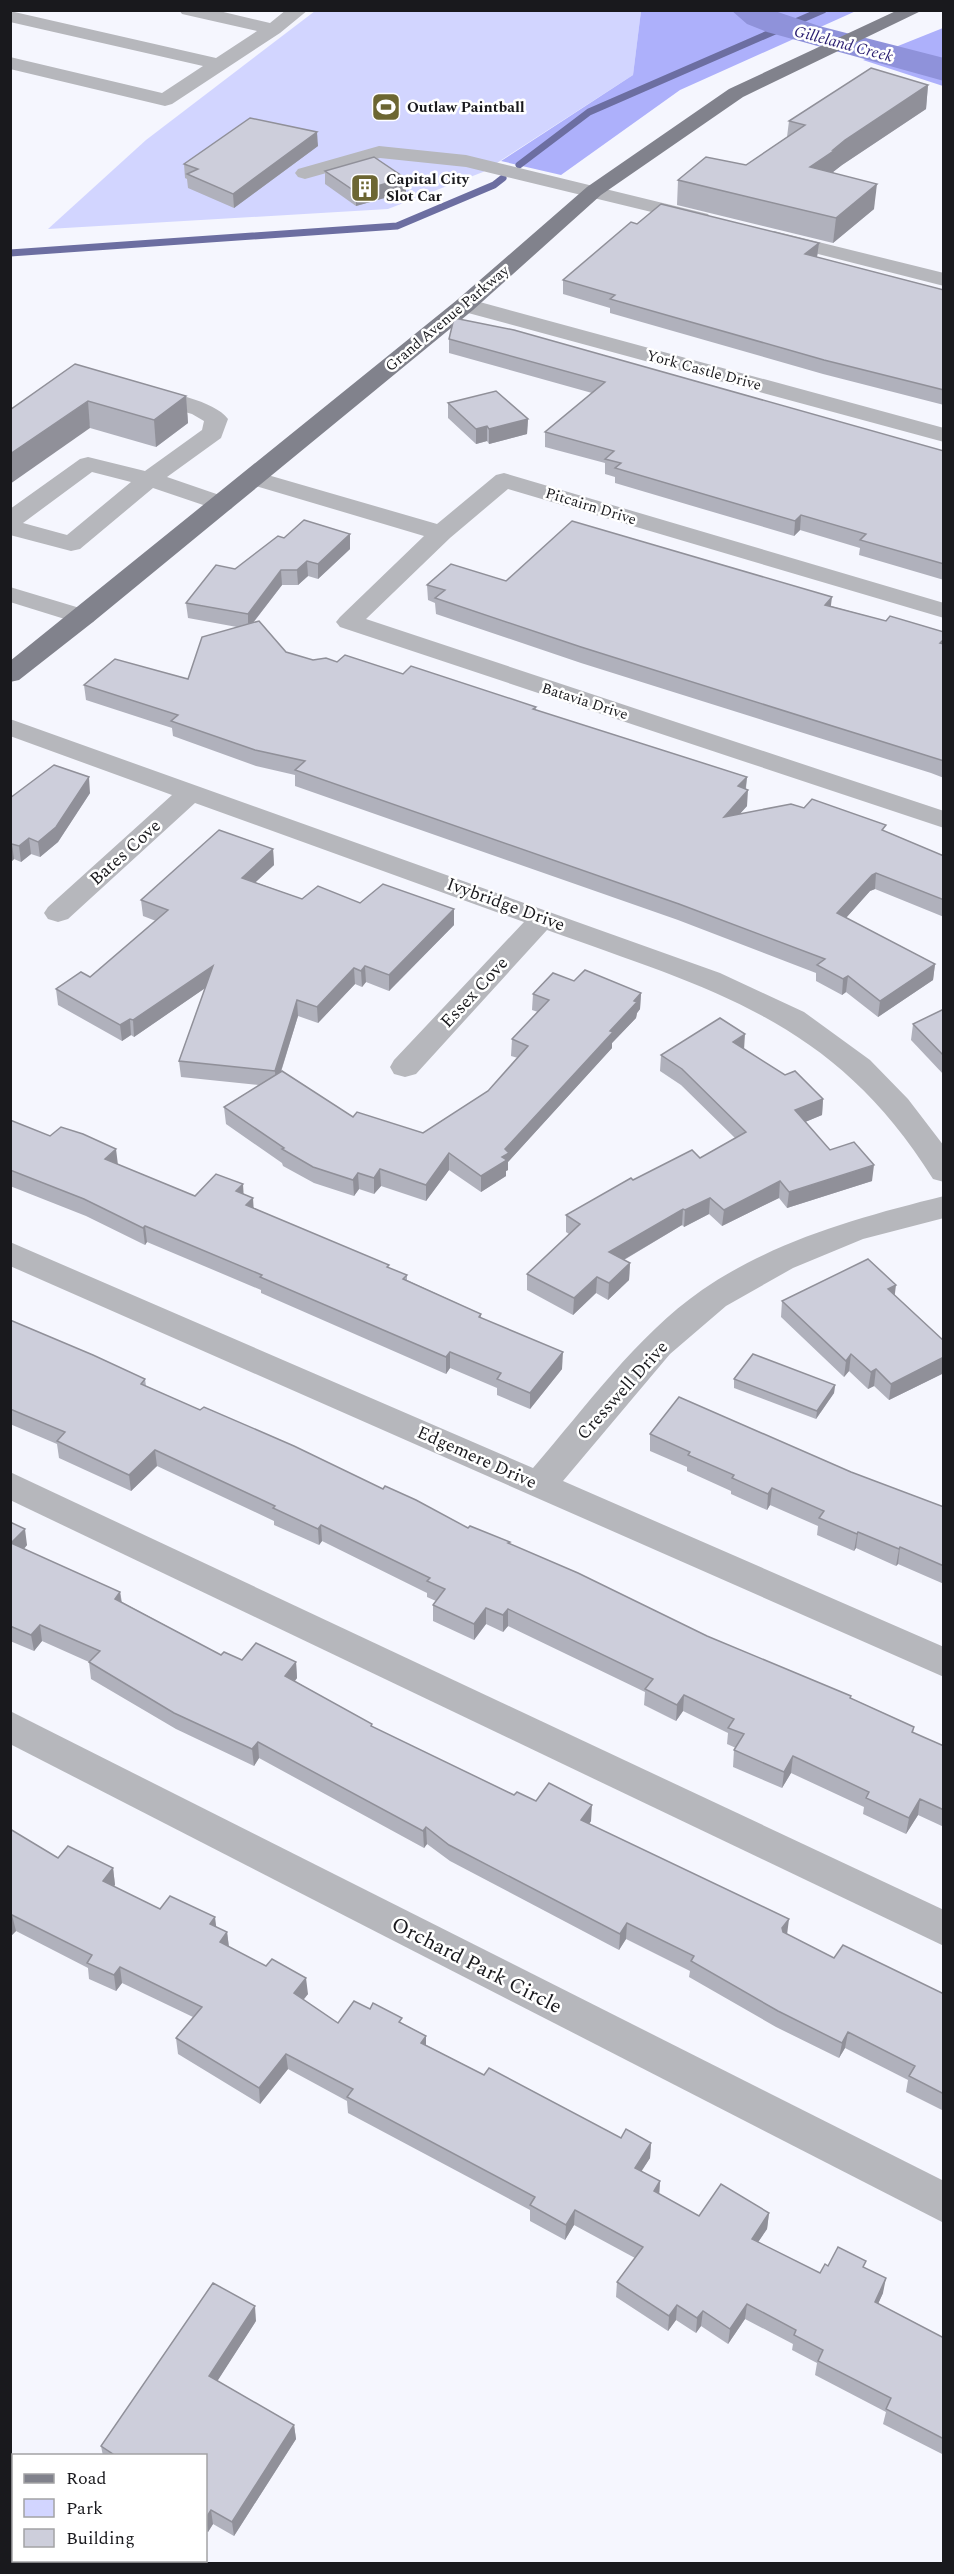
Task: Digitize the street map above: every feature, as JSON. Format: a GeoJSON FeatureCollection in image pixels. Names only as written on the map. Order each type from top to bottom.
{"type":"FeatureCollection","features":[{"type":"Feature","properties":{"kind":"main road","name":"Grand Avenue Parkway"},"geometry":{"type":"LineString","coordinates":[[10,674],[84,617],[465,305],[594,191],[673,134],[736,93],[914,10]]}},
{"type":"Feature","properties":{"kind":"street"},"geometry":{"type":"LineString","coordinates":[[188,10],[273,29]]}},
{"type":"Feature","properties":{"kind":"street"},"geometry":{"type":"LineString","coordinates":[[10,63],[165,100],[299,10]]}},
{"type":"Feature","properties":{"kind":"street"},"geometry":{"type":"LineString","coordinates":[[10,15],[219,64]]}},
{"type":"Feature","properties":{"kind":"street"},"geometry":{"type":"LineString","coordinates":[[305,173],[379,152],[466,161],[720,224]]}},
{"type":"Feature","properties":{"kind":"street"},"geometry":{"type":"LineString","coordinates":[[752,232],[944,280]]}},
{"type":"Feature","properties":{"kind":"street","name":"York Castle Drive"},"geometry":{"type":"LineString","coordinates":[[465,305],[944,435]]}},
{"type":"Feature","properties":{"kind":"street"},"geometry":{"type":"LineString","coordinates":[[10,528],[71,544],[149,479],[213,433],[216,419],[200,409],[119,387]]}},
{"type":"Feature","properties":{"kind":"street"},"geometry":{"type":"LineString","coordinates":[[10,521],[88,464],[149,479],[223,504]]}},
{"type":"Feature","properties":{"kind":"street"},"geometry":{"type":"LineString","coordinates":[[254,478],[441,533]]}},
{"type":"Feature","properties":{"kind":"street","name":"Pitcairn Drive"},"geometry":{"type":"LineString","coordinates":[[441,533],[504,480],[944,611]]}},
{"type":"Feature","properties":{"kind":"street","name":"Batavia Drive"},"geometry":{"type":"LineString","coordinates":[[441,533],[349,622],[944,820]]}},
{"type":"Feature","properties":{"kind":"street"},"geometry":{"type":"LineString","coordinates":[[10,594],[84,617]]}},
{"type":"Feature","properties":{"kind":"street","name":"Ivybridge Drive"},"geometry":{"type":"LineString","coordinates":[[10,726],[710,979],[793,1019],[845,1055],[889,1094],[923,1137],[944,1172]]}},
{"type":"Feature","properties":{"kind":"street","name":"Bates Cove"},"geometry":{"type":"LineString","coordinates":[[58,913],[192,791]]}},
{"type":"Feature","properties":{"kind":"street","name":"Essex Cove"},"geometry":{"type":"LineString","coordinates":[[405,1067],[543,918]]}},
{"type":"Feature","properties":{"kind":"street","name":"Cresswell Drive"},"geometry":{"type":"LineString","coordinates":[[540,1485],[658,1346],[714,1298],[781,1260],[853,1230],[944,1207]]}},
{"type":"Feature","properties":{"kind":"street","name":"Edgemere Drive"},"geometry":{"type":"LineString","coordinates":[[10,1253],[944,1663]]}},
{"type":"Feature","properties":{"kind":"street"},"geometry":{"type":"LineString","coordinates":[[10,1485],[944,1929]]}},
{"type":"Feature","properties":{"kind":"street","name":"Orchard Park Circle"},"geometry":{"type":"LineString","coordinates":[[10,1726],[944,2203]]}},
{"type":"Feature","properties":{"kind":"green space","name":"Outlaw Paintball"},"geometry":{"type":"Polygon","coordinates":[[[315,11],[641,11],[633,75],[483,172],[388,209],[48,229],[146,140],[315,11]]]}},
{"type":"Feature","properties":{"kind":"shaded area"},"geometry":{"type":"Polygon","coordinates":[[[641,10],[856,11],[680,90],[561,175],[501,161],[633,75],[641,10]]]}},
{"type":"Feature","properties":{"kind":"shaded area"},"geometry":{"type":"Polygon","coordinates":[[[943,28],[943,86],[863,60],[943,28]]]}},
{"type":"Feature","properties":{"kind":"building"},"geometry":{"type":"Polygon","coordinates":[[[871,68],[928,85],[845,140],[833,150],[835,150],[810,167],[877,184],[836,218],[678,180],[706,157],[746,165],[805,125],[789,121],[871,68]]]}},
{"type":"Feature","properties":{"kind":"building"},"geometry":{"type":"Polygon","coordinates":[[[250,118],[317,132],[233,194],[187,174],[198,169],[184,164],[250,118]]]}},
{"type":"Feature","properties":{"kind":"building"},"geometry":{"type":"Polygon","coordinates":[[[374,157],[405,178],[356,192],[325,171],[374,157]]]}},
{"type":"Feature","properties":{"kind":"building"},"geometry":{"type":"Polygon","coordinates":[[[661,204],[819,243],[805,254],[944,290],[944,390],[824,360],[610,299],[615,295],[563,280],[631,222],[637,224],[661,204]]]}},
{"type":"Feature","properties":{"kind":"building"},"geometry":{"type":"Polygon","coordinates":[[[454,318],[514,330],[944,451],[944,564],[860,540],[866,534],[801,515],[795,521],[615,468],[621,463],[605,459],[614,451],[545,432],[605,382],[449,339],[454,318]]]}},
{"type":"Feature","properties":{"kind":"building"},"geometry":{"type":"Polygon","coordinates":[[[75,364],[186,396],[154,420],[88,401],[10,454],[10,410],[75,364]]]}},
{"type":"Feature","properties":{"kind":"building"},"geometry":{"type":"Polygon","coordinates":[[[496,391],[528,419],[489,429],[487,426],[476,429],[448,403],[496,391]]]}},
{"type":"Feature","properties":{"kind":"building"},"geometry":{"type":"Polygon","coordinates":[[[304,520],[350,534],[318,564],[307,561],[297,570],[281,570],[248,614],[186,603],[216,565],[235,569],[278,536],[284,538],[304,520]]]}},
{"type":"Feature","properties":{"kind":"building"},"geometry":{"type":"Polygon","coordinates":[[[572,521],[832,597],[825,605],[886,621],[890,616],[944,632],[944,639],[940,643],[944,644],[944,761],[581,647],[435,598],[445,590],[427,585],[451,564],[506,581],[572,521]]]}},
{"type":"Feature","properties":{"kind":"building"},"geometry":{"type":"Polygon","coordinates":[[[259,621],[286,652],[313,660],[326,658],[337,662],[345,655],[403,674],[411,666],[536,707],[533,709],[747,777],[738,786],[748,790],[724,817],[791,804],[804,808],[812,799],[886,825],[882,830],[944,856],[944,900],[876,873],[837,913],[935,964],[880,1001],[848,976],[843,979],[817,965],[825,959],[679,904],[295,770],[305,761],[255,750],[171,721],[178,715],[84,685],[115,659],[188,679],[202,637],[259,621]]]}},
{"type":"Feature","properties":{"kind":"building"},"geometry":{"type":"Polygon","coordinates":[[[54,765],[89,777],[56,827],[38,842],[29,838],[19,846],[10,845],[10,798],[54,765]]]}},
{"type":"Feature","properties":{"kind":"building"},"geometry":{"type":"Polygon","coordinates":[[[219,830],[273,849],[242,878],[302,899],[318,886],[360,903],[383,884],[454,909],[389,975],[365,966],[361,971],[354,968],[317,1007],[297,1000],[275,1071],[179,1061],[213,966],[133,1020],[130,1019],[120,1025],[56,989],[81,972],[90,977],[168,910],[141,900],[219,830]]]}},
{"type":"Feature","properties":{"kind":"building"},"geometry":{"type":"Polygon","coordinates":[[[585,970],[641,993],[634,1001],[637,1002],[610,1031],[613,1032],[505,1149],[509,1153],[502,1157],[507,1160],[481,1176],[449,1153],[426,1185],[380,1169],[374,1178],[358,1173],[353,1180],[313,1167],[282,1149],[284,1148],[224,1107],[282,1071],[353,1117],[357,1112],[423,1133],[488,1091],[528,1046],[512,1039],[549,1000],[533,994],[553,973],[574,981],[585,970]]]}},
{"type":"Feature","properties":{"kind":"building"},"geometry":{"type":"Polygon","coordinates":[[[944,1009],[944,1056],[913,1024],[944,1009]]]}},
{"type":"Feature","properties":{"kind":"building"},"geometry":{"type":"Polygon","coordinates":[[[720,1018],[745,1034],[733,1042],[785,1075],[795,1071],[823,1099],[795,1110],[830,1150],[854,1142],[874,1165],[789,1192],[780,1181],[724,1210],[710,1198],[683,1209],[609,1252],[630,1263],[609,1283],[597,1277],[574,1298],[527,1274],[580,1224],[566,1215],[631,1178],[633,1180],[692,1150],[700,1158],[746,1132],[682,1069],[661,1055],[720,1018]]]}},
{"type":"Feature","properties":{"kind":"building"},"geometry":{"type":"Polygon","coordinates":[[[10,1120],[50,1136],[61,1127],[83,1134],[116,1149],[105,1159],[195,1196],[216,1174],[243,1184],[236,1191],[253,1198],[246,1205],[389,1265],[387,1267],[407,1275],[403,1279],[481,1314],[479,1317],[563,1352],[530,1393],[497,1379],[501,1373],[450,1352],[446,1357],[260,1277],[262,1275],[145,1226],[143,1228],[84,1199],[10,1170],[10,1120]]]}},
{"type":"Feature","properties":{"kind":"building"},"geometry":{"type":"Polygon","coordinates":[[[868,1259],[896,1285],[888,1289],[944,1341],[944,1357],[891,1384],[876,1369],[871,1372],[851,1354],[846,1361],[782,1301],[868,1259]]]}},
{"type":"Feature","properties":{"kind":"building"},"geometry":{"type":"Polygon","coordinates":[[[10,1320],[145,1379],[141,1384],[200,1410],[204,1407],[294,1446],[383,1489],[385,1486],[468,1528],[470,1526],[510,1542],[508,1543],[578,1573],[707,1636],[851,1696],[850,1698],[914,1727],[912,1732],[944,1746],[944,1810],[920,1799],[909,1818],[866,1798],[869,1792],[793,1756],[784,1772],[734,1750],[744,1734],[728,1728],[734,1719],[684,1695],[677,1705],[645,1689],[653,1679],[508,1609],[503,1615],[486,1608],[474,1624],[433,1605],[445,1589],[427,1581],[430,1578],[321,1525],[318,1529],[273,1508],[275,1506],[155,1450],[129,1475],[57,1441],[65,1432],[10,1409],[10,1320]]]}},
{"type":"Feature","properties":{"kind":"building"},"geometry":{"type":"Polygon","coordinates":[[[753,1354],[835,1385],[817,1411],[734,1379],[753,1354]]]}},
{"type":"Feature","properties":{"kind":"building"},"geometry":{"type":"Polygon","coordinates":[[[679,1397],[851,1472],[944,1507],[944,1566],[900,1547],[899,1549],[858,1532],[857,1534],[819,1518],[824,1511],[772,1488],[768,1494],[732,1478],[734,1475],[688,1455],[690,1452],[650,1434],[679,1397]]]}},
{"type":"Feature","properties":{"kind":"building"},"geometry":{"type":"Polygon","coordinates":[[[10,1522],[25,1529],[11,1543],[120,1592],[115,1599],[221,1655],[224,1652],[242,1660],[256,1643],[296,1662],[285,1676],[372,1724],[371,1726],[514,1795],[517,1792],[536,1801],[549,1783],[592,1805],[581,1820],[789,1919],[782,1928],[783,1932],[834,1958],[843,1945],[944,1994],[944,2094],[909,2076],[915,2066],[848,2032],[842,2043],[778,2011],[691,1961],[694,1956],[627,1923],[620,1934],[449,1845],[426,1827],[423,1831],[258,1742],[252,1749],[174,1713],[89,1662],[100,1651],[40,1625],[31,1635],[10,1626],[10,1522]]]}},
{"type":"Feature","properties":{"kind":"building"},"geometry":{"type":"Polygon","coordinates":[[[10,1829],[58,1858],[68,1846],[113,1868],[103,1881],[160,1909],[170,1896],[215,1917],[210,1924],[227,1932],[220,1942],[266,1966],[272,1959],[306,1978],[294,1993],[338,2023],[354,2001],[370,2009],[373,2003],[402,2018],[399,2022],[426,2036],[421,2043],[484,2075],[489,2068],[621,2138],[626,2129],[651,2143],[635,2168],[660,2181],[654,2191],[699,2216],[721,2184],[769,2213],[752,2239],[820,2273],[825,2264],[828,2266],[838,2247],[866,2261],[863,2267],[886,2278],[875,2302],[944,2338],[944,2439],[886,2409],[891,2398],[818,2361],[823,2350],[794,2335],[796,2330],[747,2304],[730,2329],[703,2311],[697,2318],[677,2305],[669,2316],[617,2282],[643,2247],[575,2210],[566,2225],[530,2205],[535,2197],[347,2097],[353,2089],[286,2054],[259,2088],[176,2038],[202,2007],[120,1967],[114,1975],[87,1963],[92,1955],[12,1915],[10,1917],[10,1829]]]}},
{"type":"Feature","properties":{"kind":"building"},"geometry":{"type":"Polygon","coordinates":[[[213,2283],[255,2306],[209,2376],[294,2425],[232,2522],[211,2510],[207,2516],[207,2454],[113,2454],[101,2446],[213,2283]]]}},
{"type":"Feature","properties":{"kind":"waterway","name":"Gilleland Creek"},"geometry":{"type":"LineString","coordinates":[[748,10],[779,25],[944,70]]}},
{"type":"Feature","properties":{"kind":"waterway"},"geometry":{"type":"LineString","coordinates":[[519,165],[589,112],[823,10]]}},
{"type":"Feature","properties":{"kind":"waterway"},"geometry":{"type":"LineString","coordinates":[[10,253],[397,226],[494,185],[503,178]]}},
{"type":"Feature","properties":{"kind":"place","name":"Outlaw Paintball"},"geometry":{"type":"Point","coordinates":[386,107]}},
{"type":"Feature","properties":{"kind":"place","name":"Capital City Slot Car"},"geometry":{"type":"Point","coordinates":[365,188]}}]}
